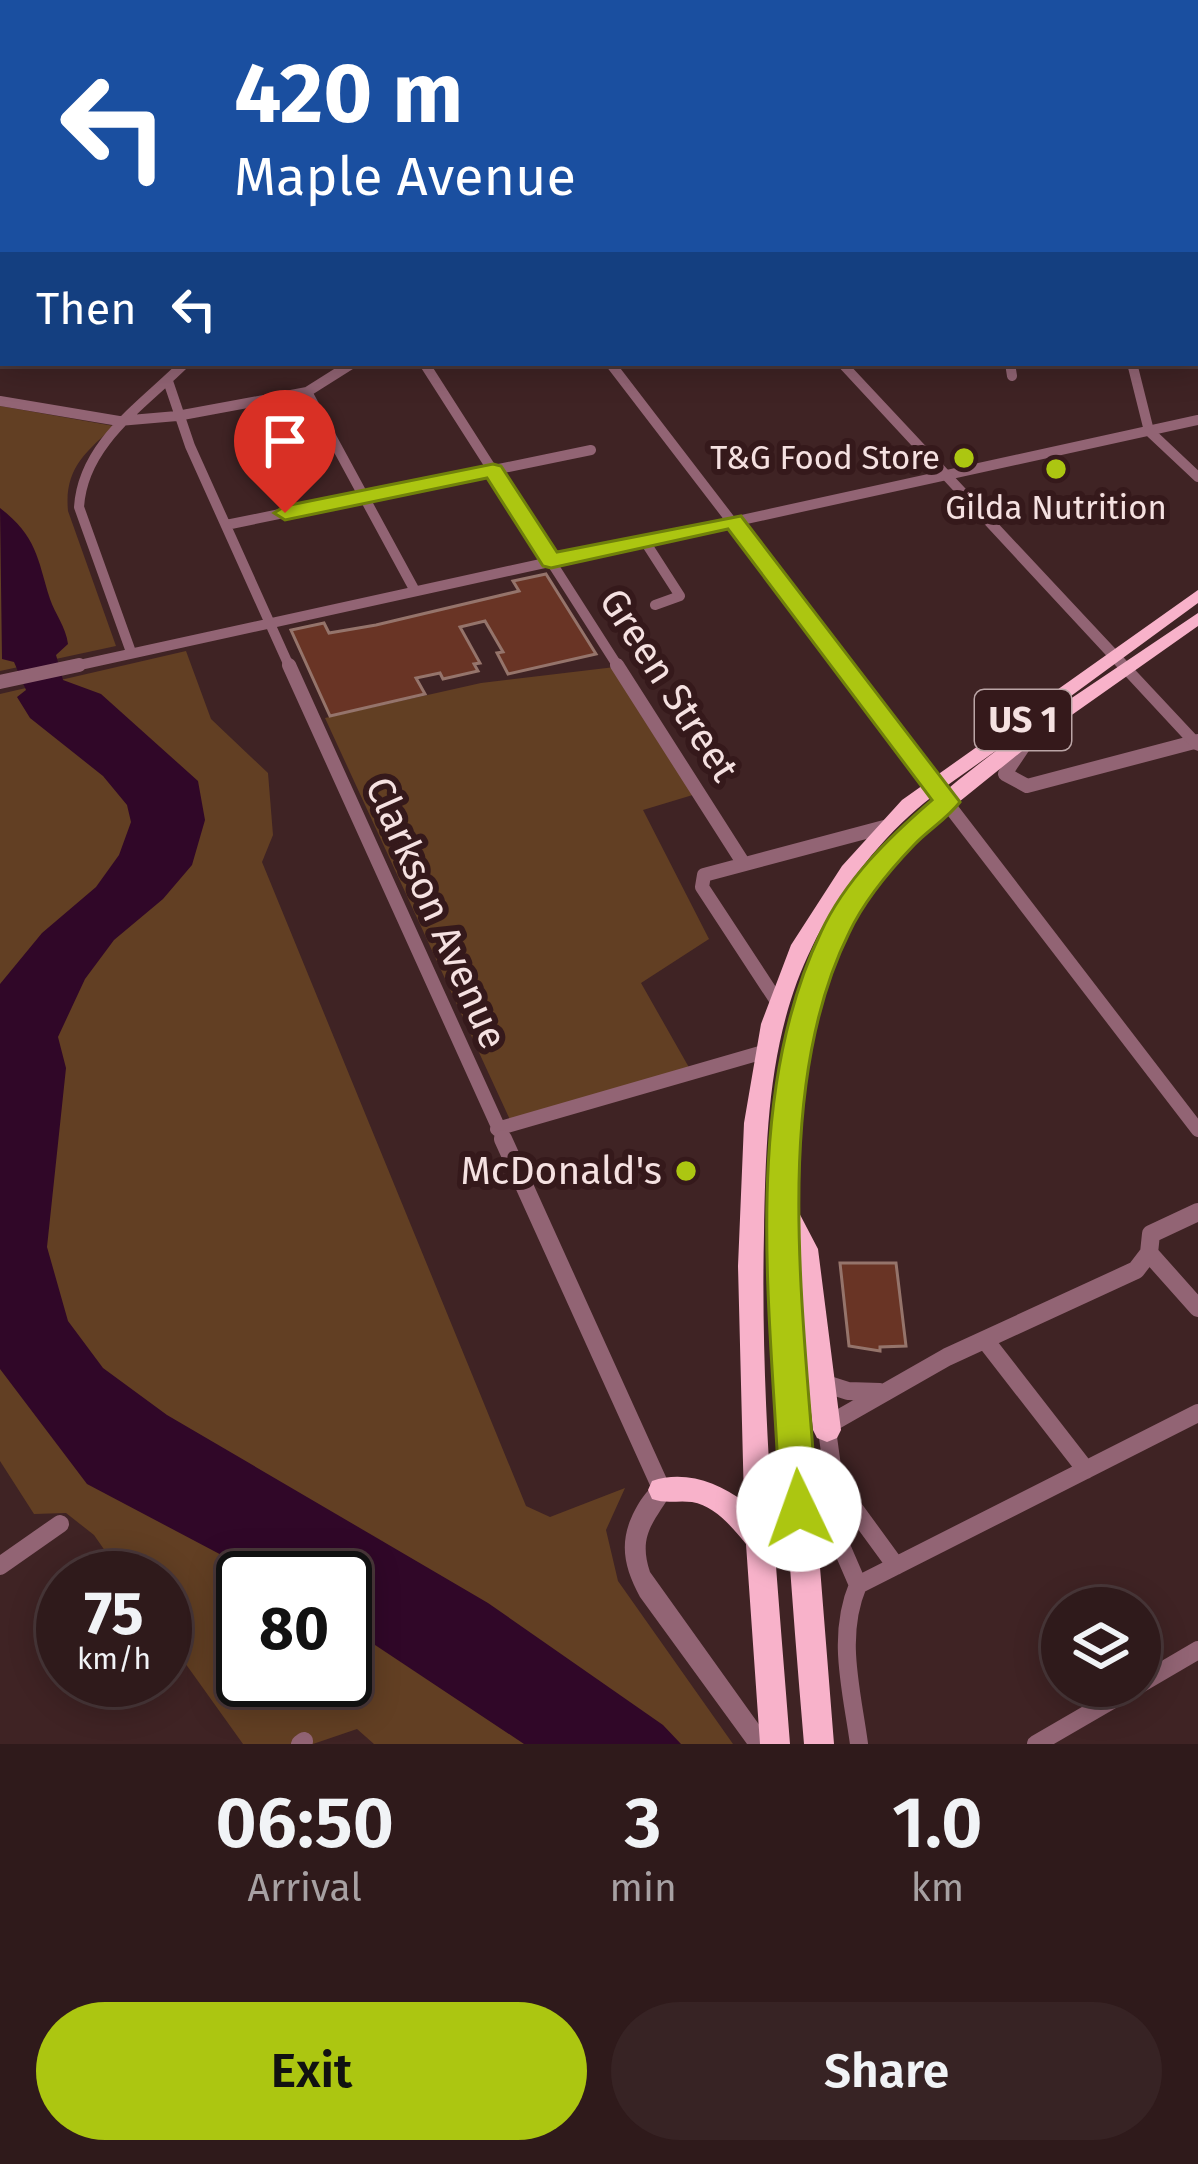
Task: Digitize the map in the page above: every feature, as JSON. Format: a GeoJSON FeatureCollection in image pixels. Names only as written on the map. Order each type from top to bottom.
{"type":"FeatureCollection","features":[{"type":"Feature","properties":{"kind":"highway","name":"US 1"},"geometry":{"type":"LineString","coordinates":[[775,1744],[761,1541],[750,1250],[755,1126],[778,1003],[821,909],[888,826],[1026,743],[1198,595]]}},
{"type":"Feature","properties":{"kind":"highway","name":"US 1"},"geometry":{"type":"LineString","coordinates":[[819,1744],[799,1509],[784,1136],[795,1056],[828,948],[867,882],[940,793],[1119,662],[1198,618]]}},
{"type":"Feature","properties":{"kind":"highway"},"geometry":{"type":"LineString","coordinates":[[784,1202],[805,1249],[827,1430]]}},
{"type":"Feature","properties":{"kind":"highway"},"geometry":{"type":"LineString","coordinates":[[662,1490],[688,1487],[716,1493],[761,1541]]}},
{"type":"Feature","properties":{"kind":"street"},"geometry":{"type":"LineString","coordinates":[[131,652],[78,494],[88,461],[182,366]]}},
{"type":"Feature","properties":{"kind":"street"},"geometry":{"type":"LineString","coordinates":[[0,400],[129,421],[307,392],[348,366]]}},
{"type":"Feature","properties":{"kind":"street","name":"Green Street"},"geometry":{"type":"LineString","coordinates":[[426,366],[742,861]]}},
{"type":"Feature","properties":{"kind":"street"},"geometry":{"type":"LineString","coordinates":[[612,366],[1198,1130]]}},
{"type":"Feature","properties":{"kind":"street"},"geometry":{"type":"LineString","coordinates":[[845,366],[1197,743],[1028,786],[1010,781],[1005,774],[1026,743]]}},
{"type":"Feature","properties":{"kind":"street"},"geometry":{"type":"LineString","coordinates":[[1133,366],[1149,431],[1198,477]]}},
{"type":"Feature","properties":{"kind":"street","name":"Clarkson Avenue"},"geometry":{"type":"LineString","coordinates":[[168,381],[177,416],[268,623],[662,1490]]}},
{"type":"Feature","properties":{"kind":"street"},"geometry":{"type":"LineString","coordinates":[[307,392],[414,589]]}},
{"type":"Feature","properties":{"kind":"street"},"geometry":{"type":"LineString","coordinates":[[0,682],[1198,420]]}},
{"type":"Feature","properties":{"kind":"street"},"geometry":{"type":"LineString","coordinates":[[226,525],[591,450]]}},
{"type":"Feature","properties":{"kind":"street"},"geometry":{"type":"LineString","coordinates":[[644,540],[680,596],[655,605]]}},
{"type":"Feature","properties":{"kind":"street"},"geometry":{"type":"LineString","coordinates":[[778,1003],[701,880],[711,870],[742,861],[888,826]]}},
{"type":"Feature","properties":{"kind":"street"},"geometry":{"type":"LineString","coordinates":[[497,1130],[767,1051]]}},
{"type":"Feature","properties":{"kind":"street"},"geometry":{"type":"LineString","coordinates":[[858,1585],[840,1545],[827,1430],[880,1392],[1136,1270],[1149,1253],[1150,1234],[1198,1212]]}},
{"type":"Feature","properties":{"kind":"street"},"geometry":{"type":"LineString","coordinates":[[1149,1253],[1198,1308]]}},
{"type":"Feature","properties":{"kind":"street"},"geometry":{"type":"LineString","coordinates":[[985,1340],[1086,1470]]}},
{"type":"Feature","properties":{"kind":"street"},"geometry":{"type":"LineString","coordinates":[[823,1383],[848,1391],[880,1392]]}},
{"type":"Feature","properties":{"kind":"street"},"geometry":{"type":"LineString","coordinates":[[859,1744],[847,1624],[849,1601],[858,1585],[1198,1413]]}},
{"type":"Feature","properties":{"kind":"street"},"geometry":{"type":"LineString","coordinates":[[834,1481],[896,1566]]}},
{"type":"Feature","properties":{"kind":"street"},"geometry":{"type":"LineString","coordinates":[[662,1490],[635,1529],[635,1566],[760,1744]]}},
{"type":"Feature","properties":{"kind":"street"},"geometry":{"type":"LineString","coordinates":[[0,1566],[60,1524]]}},
{"type":"Feature","properties":{"kind":"street"},"geometry":{"type":"LineString","coordinates":[[1161,1672],[1198,1650]]}},
{"type":"Feature","properties":{"kind":"street"},"geometry":{"type":"LineString","coordinates":[[1036,1744],[1100,1707]]}},
{"type":"Feature","properties":{"kind":"shaded area"},"geometry":{"type":"Polygon","coordinates":[[[0,406],[114,426],[73,473],[68,511],[116,646],[0,671],[0,406]]]}},
{"type":"Feature","properties":{"kind":"shaded area"},"geometry":{"type":"Polygon","coordinates":[[[0,508],[34,549],[65,632],[68,644],[56,655],[63,680],[101,694],[198,781],[205,820],[192,865],[163,899],[114,940],[85,979],[58,1037],[66,1068],[47,1247],[68,1321],[103,1368],[167,1415],[488,1603],[663,1725],[681,1744],[524,1744],[372,1643],[372,1551],[216,1552],[87,1484],[0,1369],[0,984],[42,933],[96,887],[119,855],[131,822],[127,805],[103,776],[30,718],[17,697],[26,690],[14,662],[2,659],[0,508]]]}},
{"type":"Feature","properties":{"kind":"shaded area"},"geometry":{"type":"Polygon","coordinates":[[[186,651],[211,719],[268,773],[273,835],[262,862],[526,1506],[550,1517],[625,1488],[606,1530],[618,1581],[733,1744],[374,1744],[357,1729],[313,1744],[243,1744],[217,1707],[372,1707],[372,1551],[216,1551],[216,1706],[192,1673],[192,1551],[105,1551],[94,1535],[66,1513],[34,1514],[0,1461],[0,694],[186,651]]]}},
{"type":"Feature","properties":{"kind":"shaded area"},"geometry":{"type":"Polygon","coordinates":[[[615,667],[696,794],[643,810],[709,939],[641,983],[691,1071],[511,1122],[325,718],[481,683],[615,667]]]}},
{"type":"Feature","properties":{"kind":"building"},"geometry":{"type":"Polygon","coordinates":[[[546,574],[596,654],[508,674],[497,653],[503,652],[485,621],[460,627],[480,663],[474,664],[478,671],[443,679],[440,673],[416,678],[425,694],[330,716],[291,630],[324,623],[329,633],[376,625],[519,591],[513,581],[546,574]]]}},
{"type":"Feature","properties":{"kind":"building"},"geometry":{"type":"Polygon","coordinates":[[[840,1263],[896,1263],[906,1346],[880,1347],[880,1351],[849,1346],[840,1263]]]}},
{"type":"Feature","properties":{"kind":"place","name":"T&G Food Store"},"geometry":{"type":"Point","coordinates":[964,458]}},
{"type":"Feature","properties":{"kind":"place","name":"Gilda Nutrition"},"geometry":{"type":"Point","coordinates":[1056,469]}},
{"type":"Feature","properties":{"kind":"place","name":"McDonald's"},"geometry":{"type":"Point","coordinates":[686,1171]}},
{"type":"Feature","properties":{"kind":"route"},"geometry":{"type":"LineString","coordinates":[[285,513],[493,470],[551,561],[733,521],[946,802],[906,837],[867,882],[836,930],[814,984],[795,1056],[784,1136],[784,1202],[799,1509]]}}]}
